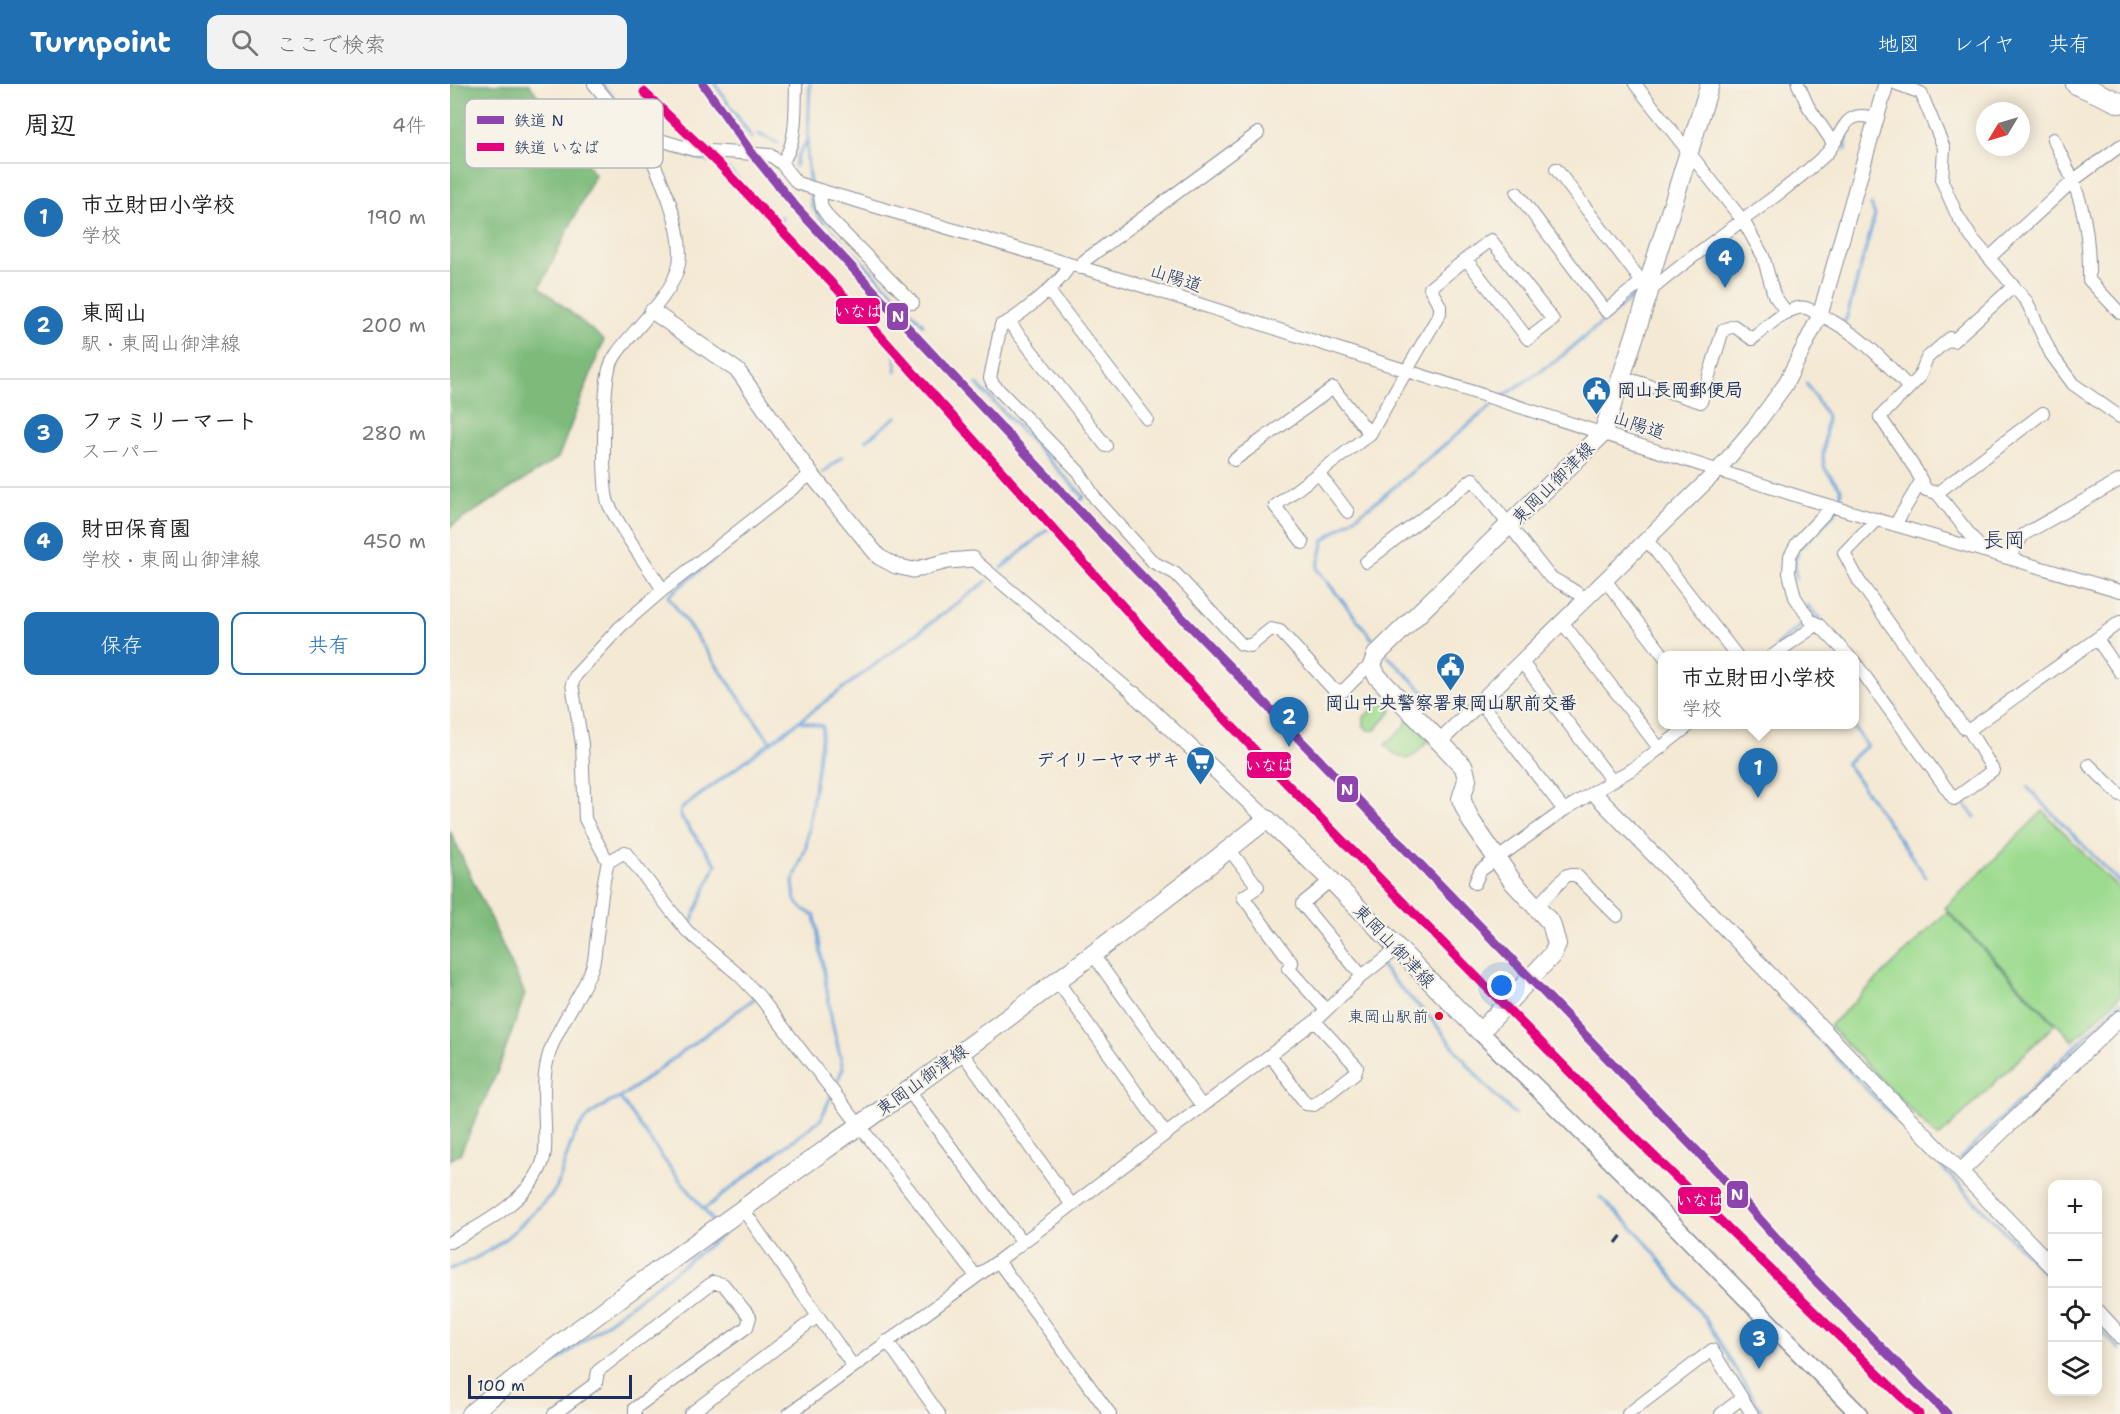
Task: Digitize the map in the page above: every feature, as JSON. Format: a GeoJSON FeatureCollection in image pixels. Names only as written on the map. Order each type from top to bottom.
{"type":"FeatureCollection","features":[{"type":"Feature","properties":{"kind":"highway"},"geometry":{"type":"LineString","coordinates":[[2076,84],[2120,103]]}},
{"type":"Feature","properties":{"kind":"main road","name":"東岡山御津線"},"geometry":{"type":"LineString","coordinates":[[1372,666],[1376,655],[1603,433],[1710,84]]}},
{"type":"Feature","properties":{"kind":"main road"},"geometry":{"type":"LineString","coordinates":[[1372,666],[1377,676],[1441,740],[1464,767],[1467,775],[1461,799],[1463,805],[1513,882],[1551,923],[1556,934],[1557,944],[1553,954],[1480,1032],[1634,1184],[1859,1414]]}},
{"type":"Feature","properties":{"kind":"main road","name":"東岡山御津線"},"geometry":{"type":"LineString","coordinates":[[470,1414],[537,1360],[742,1208],[961,1051],[1267,819],[1331,880],[1480,1032]]}},
{"type":"Feature","properties":{"kind":"street"},"geometry":{"type":"LineString","coordinates":[[594,84],[606,99]]}},
{"type":"Feature","properties":{"kind":"street"},"geometry":{"type":"LineString","coordinates":[[663,141],[694,150],[770,155],[781,163],[786,158],[792,136],[796,84]]}},
{"type":"Feature","properties":{"kind":"street"},"geometry":{"type":"LineString","coordinates":[[1635,84],[1744,222],[1763,256],[1774,295],[1787,313]]}},
{"type":"Feature","properties":{"kind":"street"},"geometry":{"type":"LineString","coordinates":[[1798,84],[1808,106],[1833,143]]}},
{"type":"Feature","properties":{"kind":"street"},"geometry":{"type":"LineString","coordinates":[[1441,740],[1719,469],[1756,425],[1785,385],[1821,315],[1886,84]]}},
{"type":"Feature","properties":{"kind":"street"},"geometry":{"type":"LineString","coordinates":[[1897,84],[1922,93],[1944,148],[1942,181],[1957,215],[1971,237],[2027,302],[2050,354],[2073,384],[2120,417]]}},
{"type":"Feature","properties":{"kind":"street"},"geometry":{"type":"LineString","coordinates":[[1517,193],[1606,311],[1744,222],[1826,154],[1845,124],[1855,115],[1866,115],[1876,119]]}},
{"type":"Feature","properties":{"kind":"street"},"geometry":{"type":"LineString","coordinates":[[1258,133],[1068,271],[1009,322],[1001,325],[990,378],[993,384],[1079,472],[1095,498],[1153,562],[1176,573],[1241,644],[1250,646],[1271,629],[1280,631],[1333,689],[1343,691],[1372,666]]}},
{"type":"Feature","properties":{"kind":"street"},"geometry":{"type":"LineString","coordinates":[[2053,139],[2075,179],[2090,242],[2089,280],[2120,313]]}},
{"type":"Feature","properties":{"kind":"street"},"geometry":{"type":"LineString","coordinates":[[1990,257],[2075,179],[2120,146]]}},
{"type":"Feature","properties":{"kind":"street","name":"山陽道"},"geometry":{"type":"LineString","coordinates":[[781,163],[797,183],[818,190],[1075,266],[1832,506],[2120,591]]}},
{"type":"Feature","properties":{"kind":"street"},"geometry":{"type":"LineString","coordinates":[[654,168],[668,203],[679,245],[679,265],[652,311],[613,358],[608,372],[603,427],[604,480],[608,503],[663,590]]}},
{"type":"Feature","properties":{"kind":"street"},"geometry":{"type":"LineString","coordinates":[[1556,169],[1648,283]]}},
{"type":"Feature","properties":{"kind":"street"},"geometry":{"type":"LineString","coordinates":[[818,190],[822,208],[829,218],[913,303]]}},
{"type":"Feature","properties":{"kind":"street"},"geometry":{"type":"LineString","coordinates":[[1304,543],[1275,506],[1373,430],[1440,313],[1440,306],[1430,288],[1466,259],[1491,240],[1553,320],[1528,339],[1466,259]]}},
{"type":"Feature","properties":{"kind":"street"},"geometry":{"type":"LineString","coordinates":[[1983,551],[1937,493],[1926,490],[1916,470],[1880,417],[1919,378],[1927,358],[1950,338],[1953,341],[2014,286]]}},
{"type":"Feature","properties":{"kind":"street"},"geometry":{"type":"LineString","coordinates":[[1048,290],[1148,419]]}},
{"type":"Feature","properties":{"kind":"street"},"geometry":{"type":"LineString","coordinates":[[1622,377],[1701,402],[1723,330],[1734,326],[1752,339],[1787,313],[1806,307],[1841,325],[1880,356],[1909,388]]}},
{"type":"Feature","properties":{"kind":"street"},"geometry":{"type":"LineString","coordinates":[[652,311],[738,371],[811,474],[870,548],[886,561],[904,568],[921,570],[948,561],[974,559],[1134,694],[1267,819]]}},
{"type":"Feature","properties":{"kind":"street"},"geometry":{"type":"LineString","coordinates":[[1009,322],[1106,446]]}},
{"type":"Feature","properties":{"kind":"street"},"geometry":{"type":"LineString","coordinates":[[1234,460],[1333,388],[1373,430]]}},
{"type":"Feature","properties":{"kind":"street"},"geometry":{"type":"LineString","coordinates":[[1937,493],[2043,413]]}},
{"type":"Feature","properties":{"kind":"street"},"geometry":{"type":"LineString","coordinates":[[608,862],[585,819],[582,744],[572,684],[576,675],[620,627],[663,590],[811,474]]}},
{"type":"Feature","properties":{"kind":"street"},"geometry":{"type":"LineString","coordinates":[[1319,474],[1348,512]]}},
{"type":"Feature","properties":{"kind":"street"},"geometry":{"type":"LineString","coordinates":[[1366,562],[1473,479],[1549,576],[1560,584],[1570,586],[1585,599]]}},
{"type":"Feature","properties":{"kind":"street"},"geometry":{"type":"LineString","coordinates":[[2009,558],[2023,535],[2120,480]]}},
{"type":"Feature","properties":{"kind":"street"},"geometry":{"type":"LineString","coordinates":[[1895,525],[1921,481]]}},
{"type":"Feature","properties":{"kind":"street"},"geometry":{"type":"LineString","coordinates":[[1832,506],[1797,543],[1790,556],[1789,573],[1795,597],[1810,620],[1818,624],[1844,651]]}},
{"type":"Feature","properties":{"kind":"street"},"geometry":{"type":"LineString","coordinates":[[1859,668],[1954,799],[1994,770],[1969,730],[1964,728],[1859,581],[1844,553],[1877,519]]}},
{"type":"Feature","properties":{"kind":"street"},"geometry":{"type":"LineString","coordinates":[[1647,540],[1733,651]]}},
{"type":"Feature","properties":{"kind":"street"},"geometry":{"type":"LineString","coordinates":[[1605,580],[1660,651]]}},
{"type":"Feature","properties":{"kind":"street"},"geometry":{"type":"LineString","coordinates":[[1562,622],[1659,748]]}},
{"type":"Feature","properties":{"kind":"street"},"geometry":{"type":"LineString","coordinates":[[1969,730],[2120,622]]}},
{"type":"Feature","properties":{"kind":"street"},"geometry":{"type":"LineString","coordinates":[[1779,651],[1818,624]]}},
{"type":"Feature","properties":{"kind":"street"},"geometry":{"type":"LineString","coordinates":[[2097,639],[2120,672]]}},
{"type":"Feature","properties":{"kind":"street"},"geometry":{"type":"LineString","coordinates":[[1521,662],[1612,781]]}},
{"type":"Feature","properties":{"kind":"street"},"geometry":{"type":"LineString","coordinates":[[1480,702],[1564,810]]}},
{"type":"Feature","properties":{"kind":"street"},"geometry":{"type":"LineString","coordinates":[[1474,883],[1480,871],[1564,810],[1612,781],[1684,729]]}},
{"type":"Feature","properties":{"kind":"street"},"geometry":{"type":"LineString","coordinates":[[2089,765],[2120,795]]}},
{"type":"Feature","properties":{"kind":"street"},"geometry":{"type":"LineString","coordinates":[[1594,793],[2048,1262]]}},
{"type":"Feature","properties":{"kind":"street"},"geometry":{"type":"LineString","coordinates":[[1229,849],[1258,887],[1243,897],[1292,963],[1288,968],[1326,1010]]}},
{"type":"Feature","properties":{"kind":"street"},"geometry":{"type":"LineString","coordinates":[[450,1242],[490,1220],[515,1201],[536,1174],[545,1152],[543,1089],[550,1052],[592,968],[602,882],[608,862],[625,852],[687,931],[740,976],[757,994],[976,1276]]}},
{"type":"Feature","properties":{"kind":"street"},"geometry":{"type":"LineString","coordinates":[[1536,907],[1567,874],[1576,875],[1617,916]]}},
{"type":"Feature","properties":{"kind":"street"},"geometry":{"type":"LineString","coordinates":[[1331,880],[1302,904],[1362,976]]}},
{"type":"Feature","properties":{"kind":"street"},"geometry":{"type":"LineString","coordinates":[[789,1414],[998,1261],[1315,1021],[1362,976],[1397,948]]}},
{"type":"Feature","properties":{"kind":"street"},"geometry":{"type":"LineString","coordinates":[[1092,952],[1202,1106]]}},
{"type":"Feature","properties":{"kind":"street"},"geometry":{"type":"LineString","coordinates":[[1056,979],[1166,1133]]}},
{"type":"Feature","properties":{"kind":"street"},"geometry":{"type":"LineString","coordinates":[[1961,1171],[2120,1018]]}},
{"type":"Feature","properties":{"kind":"street"},"geometry":{"type":"LineString","coordinates":[[1270,1055],[1306,1104],[1314,1105],[1355,1074],[1357,1067],[1315,1021]]}},
{"type":"Feature","properties":{"kind":"street"},"geometry":{"type":"LineString","coordinates":[[961,1051],[1071,1204]]}},
{"type":"Feature","properties":{"kind":"street"},"geometry":{"type":"LineString","coordinates":[[908,1090],[1022,1242]]}},
{"type":"Feature","properties":{"kind":"street"},"geometry":{"type":"LineString","coordinates":[[742,1208],[853,1366]]}},
{"type":"Feature","properties":{"kind":"street"},"geometry":{"type":"LineString","coordinates":[[998,1261],[1110,1414]]}},
{"type":"Feature","properties":{"kind":"street"},"geometry":{"type":"LineString","coordinates":[[554,1414],[596,1383],[598,1371],[713,1282],[723,1284],[750,1317],[747,1327],[635,1408],[635,1414]]}},
{"type":"Feature","properties":{"kind":"street"},"geometry":{"type":"LineString","coordinates":[[690,1414],[818,1316]]}},
{"type":"Feature","properties":{"kind":"street"},"geometry":{"type":"LineString","coordinates":[[2102,1317],[2120,1336]]}},
{"type":"Feature","properties":{"kind":"street"},"geometry":{"type":"LineString","coordinates":[[887,1341],[939,1414]]}},
{"type":"Feature","properties":{"kind":"street"},"geometry":{"type":"LineString","coordinates":[[1628,1414],[1712,1350],[1752,1414]]}},
{"type":"Feature","properties":{"kind":"street"},"geometry":{"type":"LineString","coordinates":[[1721,1414],[1742,1398]]}},
{"type":"Feature","properties":{"kind":"green space"},"geometry":{"type":"Polygon","coordinates":[[[450,84],[529,84],[540,99],[465,99],[465,168],[590,168],[595,175],[540,287],[604,340],[558,458],[450,527],[450,84]]]}},
{"type":"Feature","properties":{"kind":"green space"},"geometry":{"type":"Polygon","coordinates":[[[1380,702],[1390,704],[1392,711],[1375,730],[1368,730],[1364,726],[1364,717],[1380,702]]]}},
{"type":"Feature","properties":{"kind":"green space"},"geometry":{"type":"Polygon","coordinates":[[[1408,717],[1428,741],[1415,755],[1407,759],[1396,755],[1385,745],[1405,726],[1408,717]]]}},
{"type":"Feature","properties":{"kind":"green space"},"geometry":{"type":"Polygon","coordinates":[[[2043,811],[2120,890],[2120,996],[2073,1041],[1945,908],[2043,811]]]}},
{"type":"Feature","properties":{"kind":"green space"},"geometry":{"type":"Polygon","coordinates":[[[450,831],[525,994],[499,1068],[460,1154],[450,1160],[450,831]]]}},
{"type":"Feature","properties":{"kind":"green space"},"geometry":{"type":"Polygon","coordinates":[[[1947,912],[2055,1024],[1938,1138],[1829,1026],[1947,912]]]}},
{"type":"Feature","properties":{"kind":"waterway"},"geometry":{"type":"LineString","coordinates":[[602,84],[616,99]]}},
{"type":"Feature","properties":{"kind":"waterway"},"geometry":{"type":"LineString","coordinates":[[715,84],[752,138]]}},
{"type":"Feature","properties":{"kind":"waterway"},"geometry":{"type":"LineString","coordinates":[[810,84],[807,159],[810,184]]}},
{"type":"Feature","properties":{"kind":"waterway"},"geometry":{"type":"LineString","coordinates":[[1846,149],[1846,137],[1851,128]]}},
{"type":"Feature","properties":{"kind":"waterway"},"geometry":{"type":"LineString","coordinates":[[758,134],[778,143]]}},
{"type":"Feature","properties":{"kind":"waterway"},"geometry":{"type":"LineString","coordinates":[[795,166],[797,157],[807,141]]}},
{"type":"Feature","properties":{"kind":"waterway"},"geometry":{"type":"LineString","coordinates":[[663,148],[725,166],[895,348],[896,371]]}},
{"type":"Feature","properties":{"kind":"waterway"},"geometry":{"type":"LineString","coordinates":[[810,191],[812,206],[824,223],[923,324]]}},
{"type":"Feature","properties":{"kind":"waterway"},"geometry":{"type":"LineString","coordinates":[[1842,322],[1846,320],[1875,215],[1871,205]]}},
{"type":"Feature","properties":{"kind":"waterway"},"geometry":{"type":"LineString","coordinates":[[779,224],[782,216]]}},
{"type":"Feature","properties":{"kind":"waterway"},"geometry":{"type":"LineString","coordinates":[[1505,395],[1557,360],[1634,296]]}},
{"type":"Feature","properties":{"kind":"waterway"},"geometry":{"type":"LineString","coordinates":[[1806,383],[1827,416],[1823,458],[1825,469],[1841,489],[1840,503]]}},
{"type":"Feature","properties":{"kind":"waterway"},"geometry":{"type":"LineString","coordinates":[[977,384],[1084,497],[1080,501]]}},
{"type":"Feature","properties":{"kind":"waterway"},"geometry":{"type":"LineString","coordinates":[[1378,646],[1317,569],[1324,540],[1381,498],[1492,405]]}},
{"type":"Feature","properties":{"kind":"waterway"},"geometry":{"type":"LineString","coordinates":[[866,440],[896,417]]}},
{"type":"Feature","properties":{"kind":"waterway"},"geometry":{"type":"LineString","coordinates":[[822,473],[842,457]]}},
{"type":"Feature","properties":{"kind":"waterway"},"geometry":{"type":"LineString","coordinates":[[771,743],[668,596],[796,493]]}},
{"type":"Feature","properties":{"kind":"waterway"},"geometry":{"type":"LineString","coordinates":[[1802,546],[1836,512]]}},
{"type":"Feature","properties":{"kind":"waterway"},"geometry":{"type":"LineString","coordinates":[[1002,568],[1056,522]]}},
{"type":"Feature","properties":{"kind":"waterway"},"geometry":{"type":"LineString","coordinates":[[1796,579],[1795,559],[1798,554]]}},
{"type":"Feature","properties":{"kind":"waterway"},"geometry":{"type":"LineString","coordinates":[[700,935],[690,925],[716,864],[680,816],[681,809],[987,581]]}},
{"type":"Feature","properties":{"kind":"waterway"},"geometry":{"type":"LineString","coordinates":[[1807,605],[1821,619]]}},
{"type":"Feature","properties":{"kind":"waterway"},"geometry":{"type":"LineString","coordinates":[[1776,646],[1804,623]]}},
{"type":"Feature","properties":{"kind":"waterway"},"geometry":{"type":"LineString","coordinates":[[1388,656],[1432,700]]}},
{"type":"Feature","properties":{"kind":"waterway"},"geometry":{"type":"LineString","coordinates":[[1875,680],[1896,709]]}},
{"type":"Feature","properties":{"kind":"waterway"},"geometry":{"type":"LineString","coordinates":[[800,721],[823,726],[806,847],[793,882],[795,900],[803,909],[815,916],[832,1022],[843,1068],[835,1086]]}},
{"type":"Feature","properties":{"kind":"waterway"},"geometry":{"type":"LineString","coordinates":[[1855,729],[1867,746],[1846,763],[1926,877]]}},
{"type":"Feature","properties":{"kind":"waterway"},"geometry":{"type":"LineString","coordinates":[[2027,787],[2120,883]]}},
{"type":"Feature","properties":{"kind":"waterway"},"geometry":{"type":"LineString","coordinates":[[1961,800],[1975,817]]}},
{"type":"Feature","properties":{"kind":"waterway"},"geometry":{"type":"LineString","coordinates":[[1381,965],[1432,1020],[1482,1081],[1515,1114]]}},
{"type":"Feature","properties":{"kind":"waterway"},"geometry":{"type":"LineString","coordinates":[[450,1269],[494,1247],[517,1229],[552,1194],[557,1187],[576,1133],[592,1114],[604,1105],[620,1098],[755,998]]}},
{"type":"Feature","properties":{"kind":"waterway"},"geometry":{"type":"LineString","coordinates":[[1960,1159],[2120,1003]]}},
{"type":"Feature","properties":{"kind":"waterway"},"geometry":{"type":"LineString","coordinates":[[1789,1009],[2048,1277]]}},
{"type":"Feature","properties":{"kind":"waterway"},"geometry":{"type":"LineString","coordinates":[[704,1209],[821,1119],[831,1096]]}},
{"type":"Feature","properties":{"kind":"waterway"},"geometry":{"type":"LineString","coordinates":[[620,1098],[665,1161],[713,1221]]}},
{"type":"Feature","properties":{"kind":"waterway"},"geometry":{"type":"LineString","coordinates":[[1600,1197],[1641,1236],[1706,1320],[1763,1414]]}},
{"type":"Feature","properties":{"kind":"waterway"},"geometry":{"type":"LineString","coordinates":[[488,1414],[722,1235]]}},
{"type":"Feature","properties":{"kind":"waterway"},"geometry":{"type":"LineString","coordinates":[[2102,1331],[2120,1350]]}},
{"type":"Feature","properties":{"kind":"railway"},"geometry":{"type":"LineString","coordinates":[[1616,1243],[1622,1235]]}},
{"type":"Feature","properties":{"kind":"rail line","name":"N"},"geometry":{"type":"LineString","coordinates":[[703,84],[751,152],[796,207],[936,358],[1110,543],[1723,1178],[1804,1269],[1947,1414]]}},
{"type":"Feature","properties":{"kind":"rail line","name":"いなば"},"geometry":{"type":"LineString","coordinates":[[644,92],[651,99]]}},
{"type":"Feature","properties":{"kind":"rail line","name":"いなば"},"geometry":{"type":"LineString","coordinates":[[663,110],[718,163],[860,313],[1205,698],[1289,786],[1615,1118],[1919,1414]]}},
{"type":"Feature","properties":{"kind":"place","name":"財田保育園"},"geometry":{"type":"Point","coordinates":[1725,288]}},
{"type":"Feature","properties":{"kind":"place","name":"岡山長岡郵便局"},"geometry":{"type":"Point","coordinates":[1596,416]}},
{"type":"Feature","properties":{"kind":"place","name":"岡山中央警察署東岡山駅前交番"},"geometry":{"type":"Point","coordinates":[1451,692]}},
{"type":"Feature","properties":{"kind":"place","name":"東岡山"},"geometry":{"type":"Point","coordinates":[1289,747]}},
{"type":"Feature","properties":{"kind":"place","name":"デイリーヤマザキ"},"geometry":{"type":"Point","coordinates":[1201,786]}},
{"type":"Feature","properties":{"kind":"place","name":"市立財田小学校"},"geometry":{"type":"Point","coordinates":[1758,798]}},
{"type":"Feature","properties":{"kind":"place","name":"東岡山駅前"},"geometry":{"type":"Point","coordinates":[1439,1016]}},
{"type":"Feature","properties":{"kind":"place","name":"ファミリーマート"},"geometry":{"type":"Point","coordinates":[1759,1369]}},
{"type":"Feature","properties":{"kind":"district","name":"長岡"},"geometry":{"type":"Point","coordinates":[2004,540]}}]}
